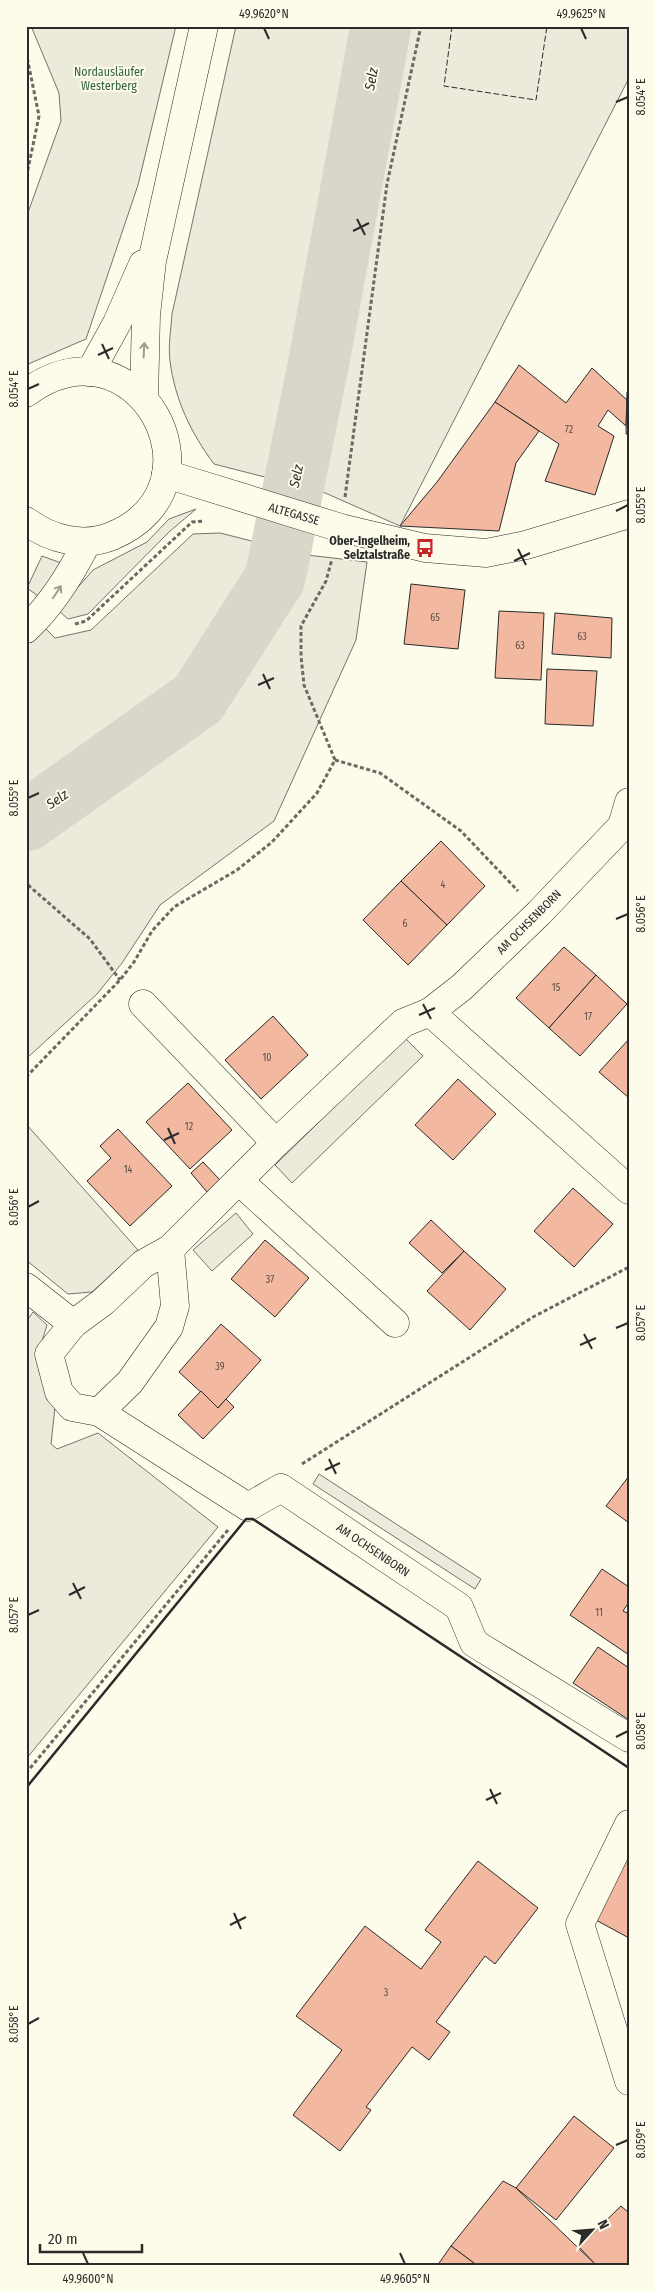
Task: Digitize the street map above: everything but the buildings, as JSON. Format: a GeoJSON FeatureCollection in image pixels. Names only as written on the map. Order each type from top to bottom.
{"type":"FeatureCollection","features":[{"type":"Feature","properties":{"kind":"street"},"geometry":{"type":"LineString","coordinates":[[144,399],[146,315],[152,261],[204,26]]}},
{"type":"Feature","properties":{"kind":"street"},"geometry":{"type":"LineString","coordinates":[[90,372],[132,292],[163,206]]}},
{"type":"Feature","properties":{"kind":"street"},"geometry":{"type":"LineString","coordinates":[[26,393],[40,383],[56,376],[73,372],[90,372],[115,378],[131,387],[157,415],[164,434],[167,454],[166,474],[160,492],[151,508],[123,532],[106,539],[88,542],[68,541],[50,535],[26,522]]}},
{"type":"Feature","properties":{"kind":"street","name":"ALTEGASSE"},"geometry":{"type":"LineString","coordinates":[[166,474],[229,495],[329,524],[425,548],[486,553],[526,544],[629,514]]}},
{"type":"Feature","properties":{"kind":"street"},"geometry":{"type":"LineString","coordinates":[[26,629],[44,612],[88,542]]}},
{"type":"Feature","properties":{"kind":"street","name":"AM OCHSENBORN"},"geometry":{"type":"LineString","coordinates":[[248,1507],[99,1412],[72,1407],[58,1392],[49,1354],[73,1324],[103,1302],[143,1264],[170,1249],[276,1143],[403,1023],[430,1012],[462,987],[539,913],[626,819]]}},
{"type":"Feature","properties":{"kind":"street"},"geometry":{"type":"LineString","coordinates":[[143,1004],[276,1143]]}},
{"type":"Feature","properties":{"kind":"street"},"geometry":{"type":"LineString","coordinates":[[430,1012],[629,1190]]}},
{"type":"Feature","properties":{"kind":"street"},"geometry":{"type":"LineString","coordinates":[[240,1181],[395,1323]]}},
{"type":"Feature","properties":{"kind":"street"},"geometry":{"type":"LineString","coordinates":[[99,1412],[130,1382],[169,1327],[175,1306],[170,1249]]}},
{"type":"Feature","properties":{"kind":"street"},"geometry":{"type":"LineString","coordinates":[[26,1287],[73,1324]]}},
{"type":"Feature","properties":{"kind":"street"},"geometry":{"type":"LineString","coordinates":[[248,1507],[280,1488]]}},
{"type":"Feature","properties":{"kind":"street","name":"AM OCHSENBORN"},"geometry":{"type":"LineString","coordinates":[[280,1488],[459,1607],[474,1643],[629,1738]]}},
{"type":"Feature","properties":{"kind":"street"},"geometry":{"type":"LineString","coordinates":[[629,1824],[580,1924],[629,2082]]}},
{"type":"Feature","properties":{"kind":"path"},"geometry":{"type":"LineString","coordinates":[[335,760],[304,685],[301,656],[301,626],[326,581],[329,524],[387,184],[421,26]]}},
{"type":"Feature","properties":{"kind":"path"},"geometry":{"type":"LineString","coordinates":[[26,52],[39,116],[26,179]]}},
{"type":"Feature","properties":{"kind":"path"},"geometry":{"type":"LineString","coordinates":[[70,625],[86,621],[192,522],[208,520]]}},
{"type":"Feature","properties":{"kind":"path"},"geometry":{"type":"LineString","coordinates":[[335,760],[380,773],[461,831],[539,913]]}},
{"type":"Feature","properties":{"kind":"path"},"geometry":{"type":"LineString","coordinates":[[26,1077],[120,980],[134,962],[152,931],[174,907],[237,870],[272,842],[317,793],[335,760]]}},
{"type":"Feature","properties":{"kind":"path"},"geometry":{"type":"LineString","coordinates":[[28,885],[90,939],[120,980]]}},
{"type":"Feature","properties":{"kind":"path"},"geometry":{"type":"LineString","coordinates":[[280,1488],[297,1467],[533,1317],[629,1267]]}},
{"type":"Feature","properties":{"kind":"path"},"geometry":{"type":"LineString","coordinates":[[26,1773],[248,1507]]}},
{"type":"Feature","properties":{"kind":"green space","name":"Nordausläufer Westerberg"},"geometry":{"type":"Polygon","coordinates":[[[31,26],[176,26],[138,185],[86,339],[26,365],[26,218],[61,121],[59,93],[31,26]]]}},
{"type":"Feature","properties":{"kind":"green space"},"geometry":{"type":"Polygon","coordinates":[[[236,26],[629,26],[629,78],[400,526],[323,492],[214,464],[191,428],[180,403],[172,375],[169,355],[172,314],[236,26]]]}},
{"type":"Feature","properties":{"kind":"green space"},"geometry":{"type":"Polygon","coordinates":[[[196,509],[169,532],[88,614],[68,619],[58,610],[93,570],[147,542],[169,519],[196,509]]]}},
{"type":"Feature","properties":{"kind":"green space"},"geometry":{"type":"Polygon","coordinates":[[[220,533],[307,555],[367,562],[356,640],[274,821],[160,905],[122,963],[97,994],[26,1059],[26,643],[43,626],[55,638],[91,630],[193,534],[220,533]]]}},
{"type":"Feature","properties":{"kind":"green space"},"geometry":{"type":"Polygon","coordinates":[[[42,556],[64,564],[41,598],[27,588],[42,556]]]}},
{"type":"Feature","properties":{"kind":"green space"},"geometry":{"type":"Polygon","coordinates":[[[26,1124],[138,1250],[92,1292],[68,1294],[26,1260],[26,1124]]]}},
{"type":"Feature","properties":{"kind":"green space"},"geometry":{"type":"Polygon","coordinates":[[[33,1312],[47,1325],[38,1354],[55,1407],[51,1444],[57,1449],[98,1433],[218,1527],[26,1759],[26,1322],[33,1312]]]}},
{"type":"Feature","properties":{"kind":"shaded area"},"geometry":{"type":"Polygon","coordinates":[[[405,1038],[423,1056],[292,1183],[275,1165],[405,1038]]]}},
{"type":"Feature","properties":{"kind":"shaded area"},"geometry":{"type":"Polygon","coordinates":[[[236,1213],[253,1234],[212,1271],[193,1250],[236,1213]]]}},
{"type":"Feature","properties":{"kind":"shaded area"},"geometry":{"type":"Polygon","coordinates":[[[319,1474],[481,1579],[475,1589],[313,1484],[319,1474]]]}},
{"type":"Feature","properties":{"kind":"waterway","name":"Selz"},"geometry":{"type":"LineString","coordinates":[[26,821],[198,699],[275,578],[318,366],[381,26]]}},
{"type":"Feature","properties":{"kind":"fence"},"geometry":{"type":"LineString","coordinates":[[452,26],[444,86],[536,100],[547,26]]}},
{"type":"Feature","properties":{"kind":"wall"},"geometry":{"type":"LineString","coordinates":[[26,1788],[246,1519],[253,1519],[629,1768]]}},
{"type":"Feature","properties":{"kind":"place","name":"Ober-Ingelheim, Selztalstraße"},"geometry":{"type":"Point","coordinates":[425,548]}}]}
